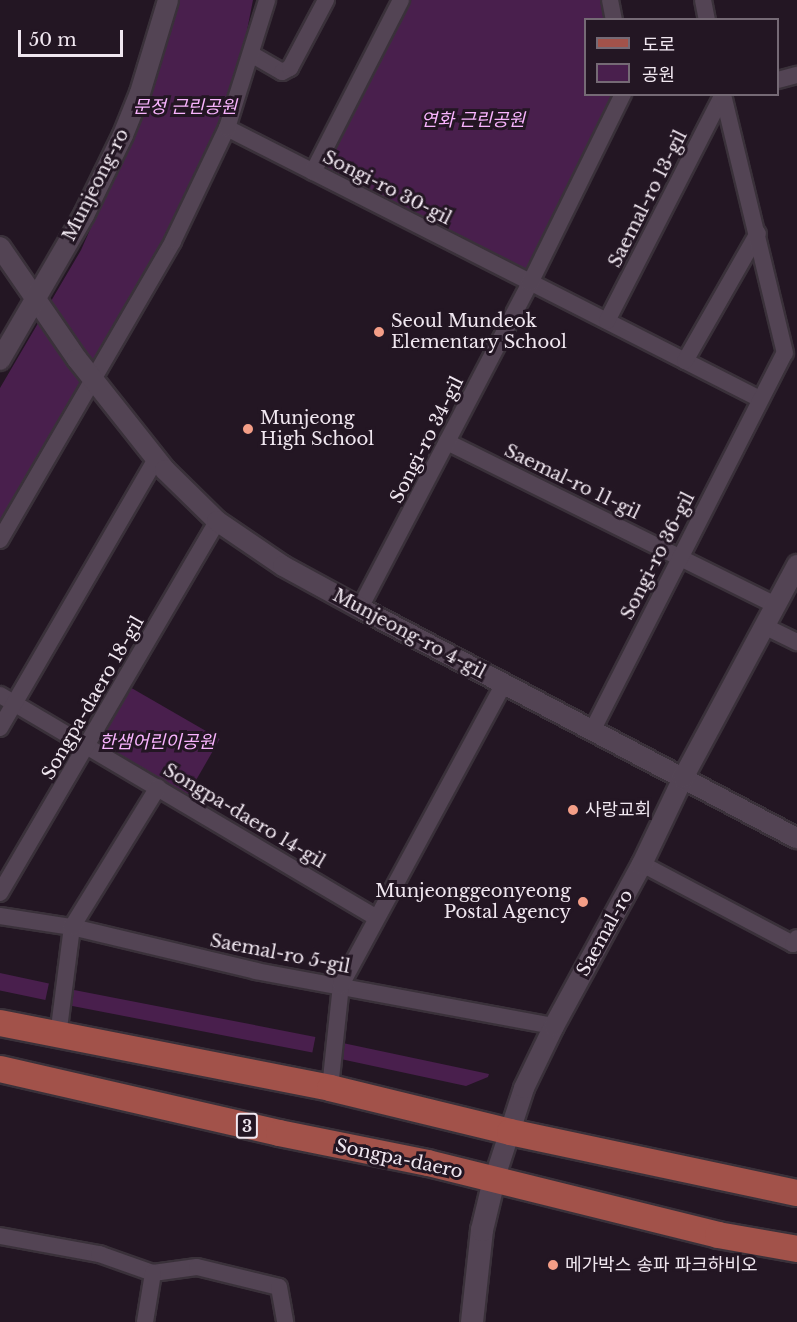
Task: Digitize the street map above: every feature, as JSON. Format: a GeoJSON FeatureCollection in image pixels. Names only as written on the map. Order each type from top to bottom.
{"type":"FeatureCollection","features":[{"type":"Feature","properties":{"kind":"main road"},"geometry":{"type":"LineString","coordinates":[[0,1023],[330,1089],[510,1132],[797,1193]]}},
{"type":"Feature","properties":{"kind":"main road","name":"Songpa-daero"},"geometry":{"type":"LineString","coordinates":[[0,1070],[557,1193],[718,1235],[797,1249]]}},
{"type":"Feature","properties":{"kind":"main road","name":"Saemal-ro"},"geometry":{"type":"LineString","coordinates":[[472,1322],[482,1230],[494,1180]]}},
{"type":"Feature","properties":{"kind":"street","name":"Munjeong-ro"},"geometry":{"type":"LineString","coordinates":[[0,360],[84,214],[123,135],[140,93],[168,0]]}},
{"type":"Feature","properties":{"kind":"street"},"geometry":{"type":"LineString","coordinates":[[0,540],[173,242],[227,128],[267,0]]}},
{"type":"Feature","properties":{"kind":"street"},"geometry":{"type":"LineString","coordinates":[[250,54],[282,72],[290,68],[327,0]]}},
{"type":"Feature","properties":{"kind":"street"},"geometry":{"type":"LineString","coordinates":[[312,172],[401,0]]}},
{"type":"Feature","properties":{"kind":"street"},"geometry":{"type":"LineString","coordinates":[[610,0],[614,18]]}},
{"type":"Feature","properties":{"kind":"street"},"geometry":{"type":"LineString","coordinates":[[703,0],[707,18]]}},
{"type":"Feature","properties":{"kind":"street"},"geometry":{"type":"LineString","coordinates":[[779,80],[797,75]]}},
{"type":"Feature","properties":{"kind":"street","name":"Songi-ro 34-gil"},"geometry":{"type":"LineString","coordinates":[[360,608],[530,283],[622,96]]}},
{"type":"Feature","properties":{"kind":"street","name":"Saemal-ro 13-gil"},"geometry":{"type":"LineString","coordinates":[[607,321],[722,96]]}},
{"type":"Feature","properties":{"kind":"street","name":"Songi-ro 36-gil"},"geometry":{"type":"LineString","coordinates":[[592,731],[760,399],[791,354],[724,96]]}},
{"type":"Feature","properties":{"kind":"street","name":"Songi-ro 30-gil"},"geometry":{"type":"LineString","coordinates":[[227,128],[530,283]]}},
{"type":"Feature","properties":{"kind":"street"},"geometry":{"type":"LineString","coordinates":[[685,362],[758,233]]}},
{"type":"Feature","properties":{"kind":"street","name":"Munjeong-ro 4-gil"},"geometry":{"type":"LineString","coordinates":[[0,247],[93,380],[156,459],[217,521],[283,566],[503,685],[797,838]]}},
{"type":"Feature","properties":{"kind":"street"},"geometry":{"type":"LineString","coordinates":[[530,283],[760,399]]}},
{"type":"Feature","properties":{"kind":"street","name":"Saemal-ro 11-gil"},"geometry":{"type":"LineString","coordinates":[[447,442],[776,605]]}},
{"type":"Feature","properties":{"kind":"street"},"geometry":{"type":"LineString","coordinates":[[0,728],[7,699],[156,459]]}},
{"type":"Feature","properties":{"kind":"street","name":"Songpa-daero 18-gil"},"geometry":{"type":"LineString","coordinates":[[0,893],[88,746],[217,521]]}},
{"type":"Feature","properties":{"kind":"street","name":"Saemal-ro"},"geometry":{"type":"LineString","coordinates":[[494,1180],[524,1088],[554,1026],[642,864],[683,778],[797,565]]}},
{"type":"Feature","properties":{"kind":"street"},"geometry":{"type":"LineString","coordinates":[[764,626],[797,642]]}},
{"type":"Feature","properties":{"kind":"street"},"geometry":{"type":"LineString","coordinates":[[330,1089],[341,985],[375,917],[503,685]]}},
{"type":"Feature","properties":{"kind":"street","name":"Songpa-daero 14-gil"},"geometry":{"type":"LineString","coordinates":[[7,699],[375,917]]}},
{"type":"Feature","properties":{"kind":"street"},"geometry":{"type":"LineString","coordinates":[[57,1036],[72,927],[158,787]]}},
{"type":"Feature","properties":{"kind":"street"},"geometry":{"type":"LineString","coordinates":[[642,864],[793,944],[797,938]]}},
{"type":"Feature","properties":{"kind":"street","name":"Saemal-ro 5-gil"},"geometry":{"type":"LineString","coordinates":[[0,916],[72,927],[256,971],[554,1026]]}},
{"type":"Feature","properties":{"kind":"street"},"geometry":{"type":"LineString","coordinates":[[0,1236],[99,1254],[153,1274],[197,1267],[279,1287],[285,1322]]}},
{"type":"Feature","properties":{"kind":"street"},"geometry":{"type":"LineString","coordinates":[[145,1322],[153,1274]]}},
{"type":"Feature","properties":{"kind":"green space","name":"문정 근린공원"},"geometry":{"type":"Polygon","coordinates":[[[180,0],[253,0],[243,51],[218,125],[165,241],[83,385],[0,521],[0,388],[81,250],[143,110],[180,0]]]}},
{"type":"Feature","properties":{"kind":"green space","name":"연화 근린공원"},"geometry":{"type":"Polygon","coordinates":[[[407,0],[600,0],[605,18],[584,18],[584,96],[613,96],[523,277],[318,170],[407,0]]]}},
{"type":"Feature","properties":{"kind":"green space","name":"한샘어린이공원"},"geometry":{"type":"Polygon","coordinates":[[[128,686],[220,739],[186,797],[94,744],[128,686]]]}},
{"type":"Feature","properties":{"kind":"green space"},"geometry":{"type":"Polygon","coordinates":[[[0,973],[49,983],[45,1000],[0,990],[0,973]]]}},
{"type":"Feature","properties":{"kind":"green space"},"geometry":{"type":"Polygon","coordinates":[[[69,989],[315,1037],[312,1053],[66,1005],[69,989]]]}},
{"type":"Feature","properties":{"kind":"green space"},"geometry":{"type":"Polygon","coordinates":[[[338,1042],[489,1074],[488,1077],[466,1086],[336,1058],[338,1042]]]}},
{"type":"Feature","properties":{"kind":"place","name":"Seoul Mundeok Elementary School"},"geometry":{"type":"Point","coordinates":[379,332]}},
{"type":"Feature","properties":{"kind":"place","name":"Munjeong High School"},"geometry":{"type":"Point","coordinates":[248,429]}},
{"type":"Feature","properties":{"kind":"place","name":"사랑교회"},"geometry":{"type":"Point","coordinates":[573,810]}},
{"type":"Feature","properties":{"kind":"place","name":"Munjeonggeonyeong Postal Agency"},"geometry":{"type":"Point","coordinates":[583,902]}},
{"type":"Feature","properties":{"kind":"place","name":"메가박스 송파 파크하비오"},"geometry":{"type":"Point","coordinates":[553,1265]}}]}
